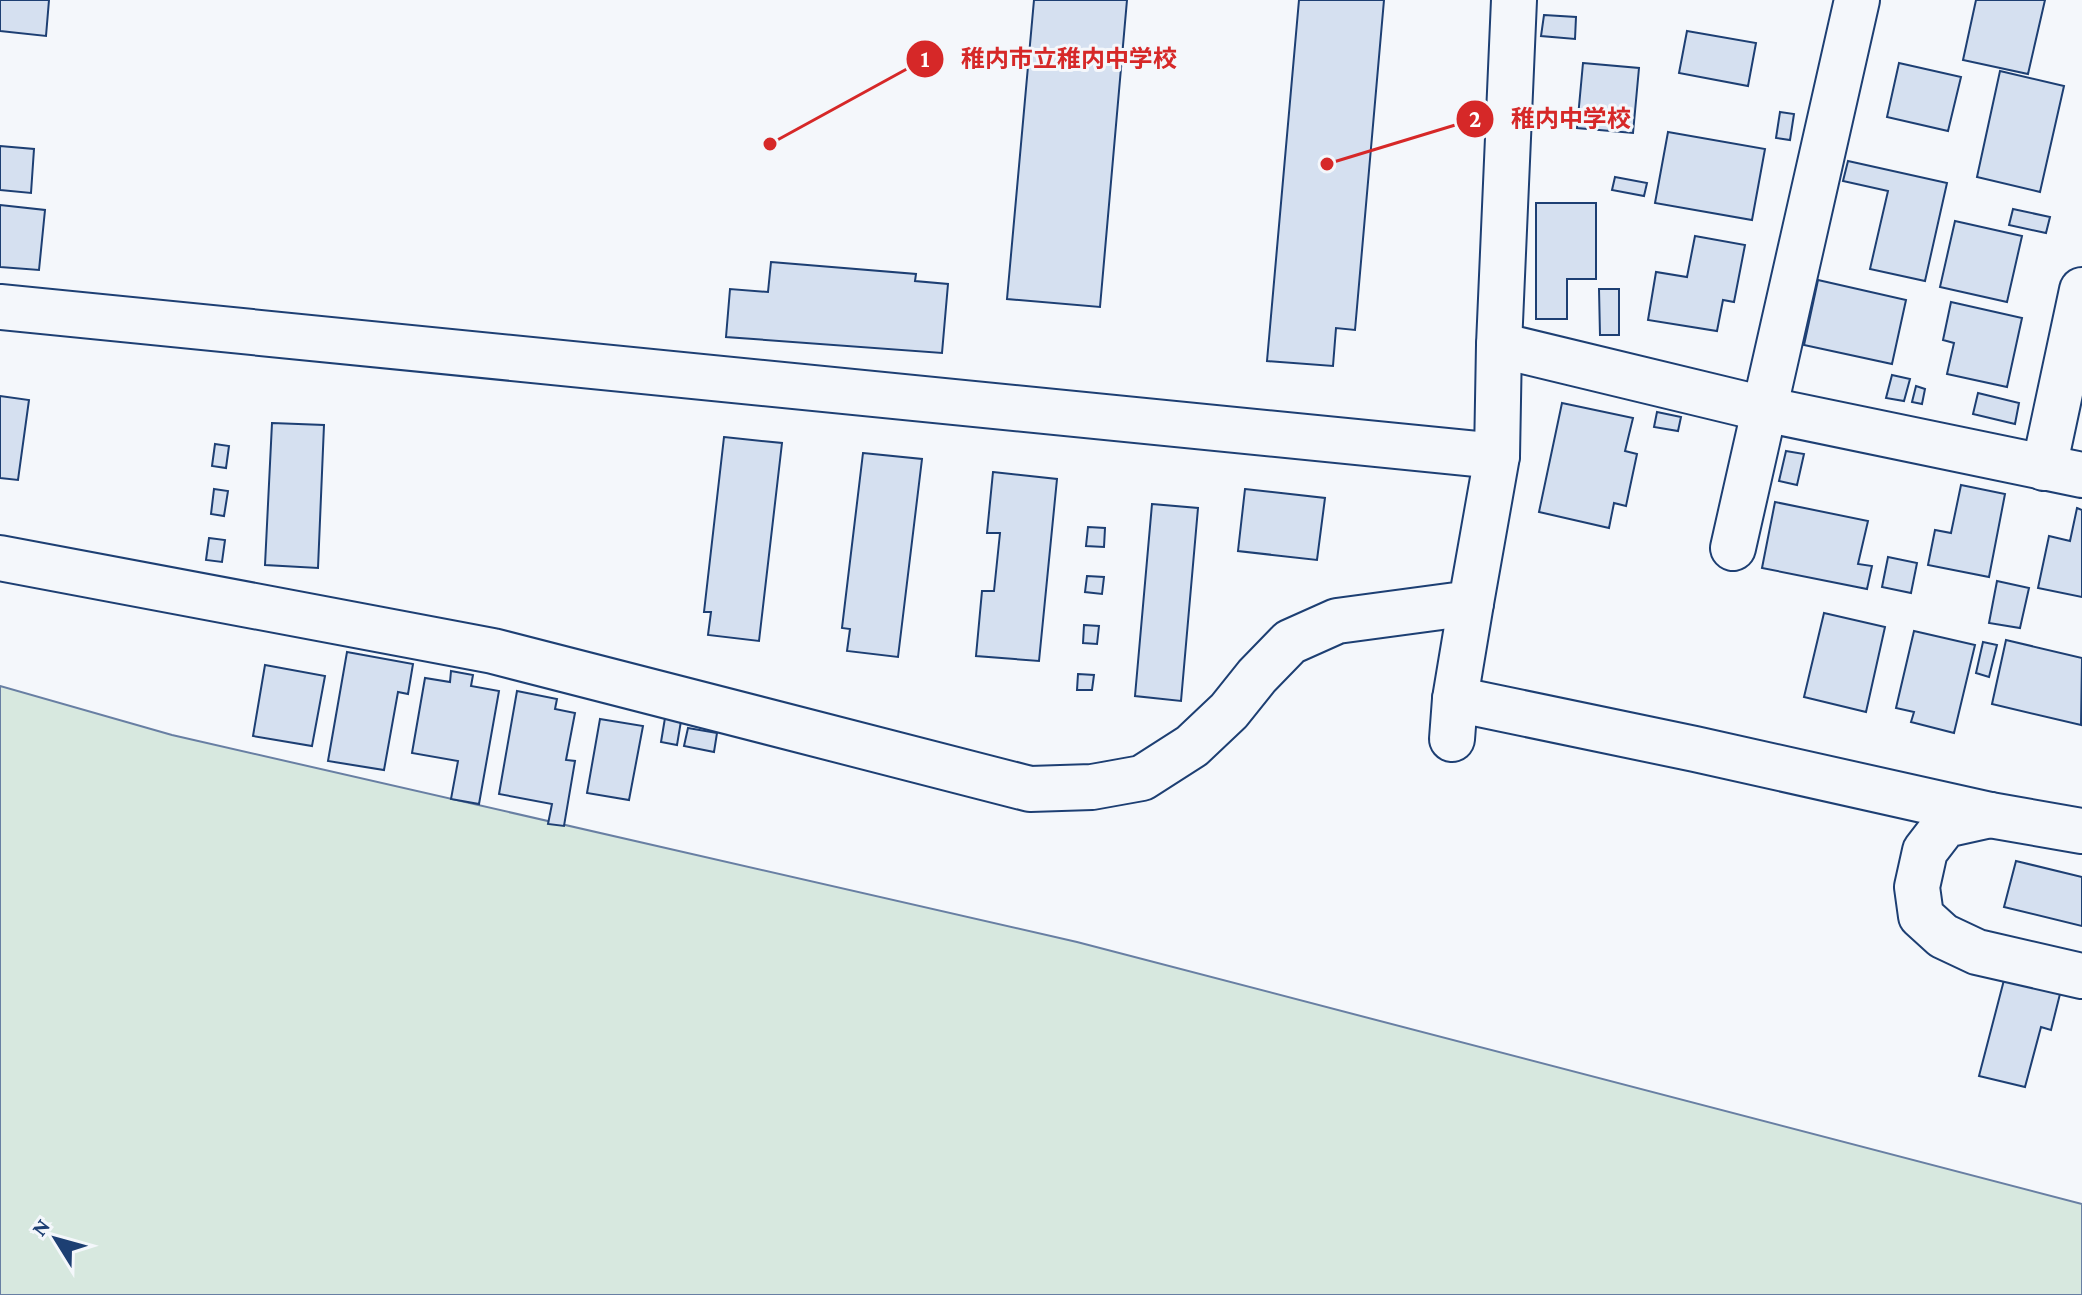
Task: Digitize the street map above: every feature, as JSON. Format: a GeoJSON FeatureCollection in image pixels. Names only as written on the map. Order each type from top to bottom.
{"type":"FeatureCollection","features":[{"type":"Feature","properties":{"kind":"street"},"geometry":{"type":"LineString","coordinates":[[1514,0],[1497,456],[1454,719],[1695,749],[1990,815],[2082,831]]}},
{"type":"Feature","properties":{"kind":"street"},"geometry":{"type":"LineString","coordinates":[[1733,548],[1857,0]]}},
{"type":"Feature","properties":{"kind":"street"},"geometry":{"type":"LineString","coordinates":[[1499,345],[1764,409],[2063,472],[2082,290]]}},
{"type":"Feature","properties":{"kind":"street"},"geometry":{"type":"LineString","coordinates":[[0,307],[1497,456]]}},
{"type":"Feature","properties":{"kind":"street"},"geometry":{"type":"LineString","coordinates":[[0,558],[493,651],[1030,789],[1092,787],[1142,778],[1192,746],[1229,711],[1290,642],[1337,621],[1471,603]]}},
{"type":"Feature","properties":{"kind":"street"},"geometry":{"type":"LineString","coordinates":[[1990,815],[1945,825],[1925,851],[1917,887],[1921,916],[1943,936],[1977,952],[2082,976]]}},
{"type":"Feature","properties":{"kind":"shaded area"},"geometry":{"type":"Polygon","coordinates":[[[0,686],[172,735],[1077,942],[2082,1204],[2082,1295],[0,1295],[0,686]]]}},
{"type":"Feature","properties":{"kind":"building"},"geometry":{"type":"Polygon","coordinates":[[[0,0],[49,0],[46,36],[0,31],[0,0]]]}},
{"type":"Feature","properties":{"kind":"building"},"geometry":{"type":"Polygon","coordinates":[[[1034,0],[1127,0],[1100,307],[1007,299],[1034,0]]]}},
{"type":"Feature","properties":{"kind":"building"},"geometry":{"type":"Polygon","coordinates":[[[1299,0],[1384,0],[1355,330],[1336,328],[1333,366],[1267,361],[1299,0]]]}},
{"type":"Feature","properties":{"kind":"building"},"geometry":{"type":"Polygon","coordinates":[[[1976,0],[2045,0],[2028,74],[1963,60],[1976,0]]]}},
{"type":"Feature","properties":{"kind":"building"},"geometry":{"type":"Polygon","coordinates":[[[1544,15],[1576,17],[1575,39],[1541,36],[1544,15]]]}},
{"type":"Feature","properties":{"kind":"building"},"geometry":{"type":"Polygon","coordinates":[[[1687,31],[1756,43],[1748,86],[1679,73],[1687,31]]]}},
{"type":"Feature","properties":{"kind":"building"},"geometry":{"type":"Polygon","coordinates":[[[1583,63],[1639,68],[1633,133],[1577,128],[1583,63]]]}},
{"type":"Feature","properties":{"kind":"building"},"geometry":{"type":"Polygon","coordinates":[[[1899,63],[1961,77],[1948,131],[1887,117],[1899,63]]]}},
{"type":"Feature","properties":{"kind":"building"},"geometry":{"type":"Polygon","coordinates":[[[2000,71],[2064,86],[2040,192],[1977,177],[2000,71]]]}},
{"type":"Feature","properties":{"kind":"building"},"geometry":{"type":"Polygon","coordinates":[[[1780,112],[1794,114],[1790,140],[1776,138],[1780,112]]]}},
{"type":"Feature","properties":{"kind":"building"},"geometry":{"type":"Polygon","coordinates":[[[1668,132],[1765,149],[1752,220],[1655,203],[1668,132]]]}},
{"type":"Feature","properties":{"kind":"building"},"geometry":{"type":"Polygon","coordinates":[[[0,146],[34,149],[31,193],[0,190],[0,146]]]}},
{"type":"Feature","properties":{"kind":"building"},"geometry":{"type":"Polygon","coordinates":[[[1848,161],[1947,183],[1925,281],[1870,269],[1888,191],[1843,181],[1848,161]]]}},
{"type":"Feature","properties":{"kind":"building"},"geometry":{"type":"Polygon","coordinates":[[[1615,177],[1647,183],[1644,196],[1612,190],[1615,177]]]}},
{"type":"Feature","properties":{"kind":"building"},"geometry":{"type":"Polygon","coordinates":[[[1536,203],[1596,203],[1596,279],[1567,279],[1567,319],[1536,319],[1536,203]]]}},
{"type":"Feature","properties":{"kind":"building"},"geometry":{"type":"Polygon","coordinates":[[[0,205],[45,210],[39,270],[0,267],[0,205]]]}},
{"type":"Feature","properties":{"kind":"building"},"geometry":{"type":"Polygon","coordinates":[[[2013,209],[2050,217],[2046,233],[2009,225],[2013,209]]]}},
{"type":"Feature","properties":{"kind":"building"},"geometry":{"type":"Polygon","coordinates":[[[1955,221],[2022,236],[2007,302],[1940,287],[1955,221]]]}},
{"type":"Feature","properties":{"kind":"building"},"geometry":{"type":"Polygon","coordinates":[[[1695,236],[1745,245],[1734,302],[1723,300],[1717,331],[1648,320],[1656,272],[1687,277],[1695,236]]]}},
{"type":"Feature","properties":{"kind":"building"},"geometry":{"type":"Polygon","coordinates":[[[771,262],[916,274],[915,281],[948,284],[942,353],[726,337],[730,289],[768,292],[771,262]]]}},
{"type":"Feature","properties":{"kind":"building"},"geometry":{"type":"Polygon","coordinates":[[[1818,280],[1906,300],[1892,364],[1804,345],[1818,280]]]}},
{"type":"Feature","properties":{"kind":"building"},"geometry":{"type":"Polygon","coordinates":[[[1599,289],[1619,289],[1619,335],[1600,335],[1599,289]]]}},
{"type":"Feature","properties":{"kind":"building"},"geometry":{"type":"Polygon","coordinates":[[[1951,302],[2022,318],[2007,387],[1947,374],[1954,343],[1943,340],[1951,302]]]}},
{"type":"Feature","properties":{"kind":"building"},"geometry":{"type":"Polygon","coordinates":[[[1892,375],[1910,379],[1904,401],[1886,398],[1892,375]]]}},
{"type":"Feature","properties":{"kind":"building"},"geometry":{"type":"Polygon","coordinates":[[[1916,386],[1925,389],[1922,404],[1912,402],[1916,386]]]}},
{"type":"Feature","properties":{"kind":"building"},"geometry":{"type":"Polygon","coordinates":[[[1978,393],[2019,403],[2015,424],[1973,414],[1978,393]]]}},
{"type":"Feature","properties":{"kind":"building"},"geometry":{"type":"Polygon","coordinates":[[[0,396],[29,400],[18,480],[0,478],[0,396]]]}},
{"type":"Feature","properties":{"kind":"building"},"geometry":{"type":"Polygon","coordinates":[[[1562,403],[1633,418],[1625,451],[1637,454],[1626,506],[1614,503],[1609,528],[1539,512],[1562,403]]]}},
{"type":"Feature","properties":{"kind":"building"},"geometry":{"type":"Polygon","coordinates":[[[1657,412],[1681,417],[1678,431],[1654,427],[1657,412]]]}},
{"type":"Feature","properties":{"kind":"building"},"geometry":{"type":"Polygon","coordinates":[[[272,423],[324,425],[318,568],[265,565],[272,423]]]}},
{"type":"Feature","properties":{"kind":"building"},"geometry":{"type":"Polygon","coordinates":[[[724,437],[782,443],[759,641],[708,635],[711,612],[704,612],[724,437]]]}},
{"type":"Feature","properties":{"kind":"building"},"geometry":{"type":"Polygon","coordinates":[[[215,444],[229,446],[226,468],[212,466],[215,444]]]}},
{"type":"Feature","properties":{"kind":"building"},"geometry":{"type":"Polygon","coordinates":[[[1786,451],[1804,454],[1797,485],[1779,481],[1786,451]]]}},
{"type":"Feature","properties":{"kind":"building"},"geometry":{"type":"Polygon","coordinates":[[[863,453],[922,459],[898,657],[847,651],[850,629],[842,628],[863,453]]]}},
{"type":"Feature","properties":{"kind":"building"},"geometry":{"type":"Polygon","coordinates":[[[993,472],[1057,479],[1039,661],[976,656],[982,591],[994,591],[1000,533],[987,533],[993,472]]]}},
{"type":"Feature","properties":{"kind":"building"},"geometry":{"type":"Polygon","coordinates":[[[1961,485],[2005,494],[1989,577],[1928,565],[1935,530],[1951,533],[1961,485]]]}},
{"type":"Feature","properties":{"kind":"building"},"geometry":{"type":"Polygon","coordinates":[[[214,489],[228,491],[224,516],[211,514],[214,489]]]}},
{"type":"Feature","properties":{"kind":"building"},"geometry":{"type":"Polygon","coordinates":[[[1245,489],[1325,498],[1317,560],[1238,551],[1245,489]]]}},
{"type":"Feature","properties":{"kind":"building"},"geometry":{"type":"Polygon","coordinates":[[[1775,502],[1868,521],[1858,564],[1872,566],[1867,589],[1762,568],[1775,502]]]}},
{"type":"Feature","properties":{"kind":"building"},"geometry":{"type":"Polygon","coordinates":[[[1152,504],[1198,508],[1181,701],[1135,696],[1152,504]]]}},
{"type":"Feature","properties":{"kind":"building"},"geometry":{"type":"Polygon","coordinates":[[[2077,508],[2082,510],[2082,597],[2038,588],[2049,536],[2070,541],[2077,508]]]}},
{"type":"Feature","properties":{"kind":"building"},"geometry":{"type":"Polygon","coordinates":[[[1088,527],[1105,528],[1104,547],[1086,546],[1088,527]]]}},
{"type":"Feature","properties":{"kind":"building"},"geometry":{"type":"Polygon","coordinates":[[[209,538],[225,540],[222,562],[206,560],[209,538]]]}},
{"type":"Feature","properties":{"kind":"building"},"geometry":{"type":"Polygon","coordinates":[[[1888,557],[1917,563],[1911,593],[1882,587],[1888,557]]]}},
{"type":"Feature","properties":{"kind":"building"},"geometry":{"type":"Polygon","coordinates":[[[1087,576],[1104,577],[1102,594],[1085,592],[1087,576]]]}},
{"type":"Feature","properties":{"kind":"building"},"geometry":{"type":"Polygon","coordinates":[[[1997,581],[2029,588],[2020,628],[1989,623],[1997,581]]]}},
{"type":"Feature","properties":{"kind":"building"},"geometry":{"type":"Polygon","coordinates":[[[1824,613],[1885,627],[1866,712],[1804,697],[1824,613]]]}},
{"type":"Feature","properties":{"kind":"building"},"geometry":{"type":"Polygon","coordinates":[[[1084,625],[1099,626],[1097,644],[1083,643],[1084,625]]]}},
{"type":"Feature","properties":{"kind":"building"},"geometry":{"type":"Polygon","coordinates":[[[1914,631],[1975,645],[1954,733],[1911,722],[1914,712],[1896,708],[1914,631]]]}},
{"type":"Feature","properties":{"kind":"building"},"geometry":{"type":"Polygon","coordinates":[[[2006,640],[2082,658],[2081,725],[1992,704],[2006,640]]]}},
{"type":"Feature","properties":{"kind":"building"},"geometry":{"type":"Polygon","coordinates":[[[1983,642],[1997,645],[1989,677],[1976,673],[1983,642]]]}},
{"type":"Feature","properties":{"kind":"building"},"geometry":{"type":"Polygon","coordinates":[[[347,652],[413,664],[408,694],[398,692],[384,770],[328,761],[347,652]]]}},
{"type":"Feature","properties":{"kind":"building"},"geometry":{"type":"Polygon","coordinates":[[[265,665],[325,676],[312,746],[253,736],[265,665]]]}},
{"type":"Feature","properties":{"kind":"building"},"geometry":{"type":"Polygon","coordinates":[[[451,671],[473,675],[471,686],[499,691],[479,804],[451,799],[458,761],[412,753],[425,678],[450,682],[451,671]]]}},
{"type":"Feature","properties":{"kind":"building"},"geometry":{"type":"Polygon","coordinates":[[[1078,674],[1094,675],[1092,690],[1077,690],[1078,674]]]}},
{"type":"Feature","properties":{"kind":"building"},"geometry":{"type":"Polygon","coordinates":[[[517,691],[557,699],[555,709],[575,713],[566,760],[575,761],[564,826],[548,824],[552,804],[499,794],[517,691]]]}},
{"type":"Feature","properties":{"kind":"building"},"geometry":{"type":"Polygon","coordinates":[[[665,718],[681,721],[677,745],[661,742],[665,718]]]}},
{"type":"Feature","properties":{"kind":"building"},"geometry":{"type":"Polygon","coordinates":[[[600,719],[643,726],[629,800],[587,793],[600,719]]]}},
{"type":"Feature","properties":{"kind":"building"},"geometry":{"type":"Polygon","coordinates":[[[688,728],[717,733],[714,752],[684,746],[688,728]]]}},
{"type":"Feature","properties":{"kind":"building"},"geometry":{"type":"Polygon","coordinates":[[[2016,861],[2082,877],[2082,926],[2004,907],[2016,861]]]}},
{"type":"Feature","properties":{"kind":"building"},"geometry":{"type":"Polygon","coordinates":[[[2004,980],[2060,994],[2051,1030],[2041,1027],[2025,1087],[1979,1076],[2004,980]]]}},
{"type":"Feature","properties":{"kind":"place","name":"稚内市立稚内中学校"},"geometry":{"type":"Point","coordinates":[770,144]}},
{"type":"Feature","properties":{"kind":"place","name":"稚内中学校"},"geometry":{"type":"Point","coordinates":[1327,164]}}]}
